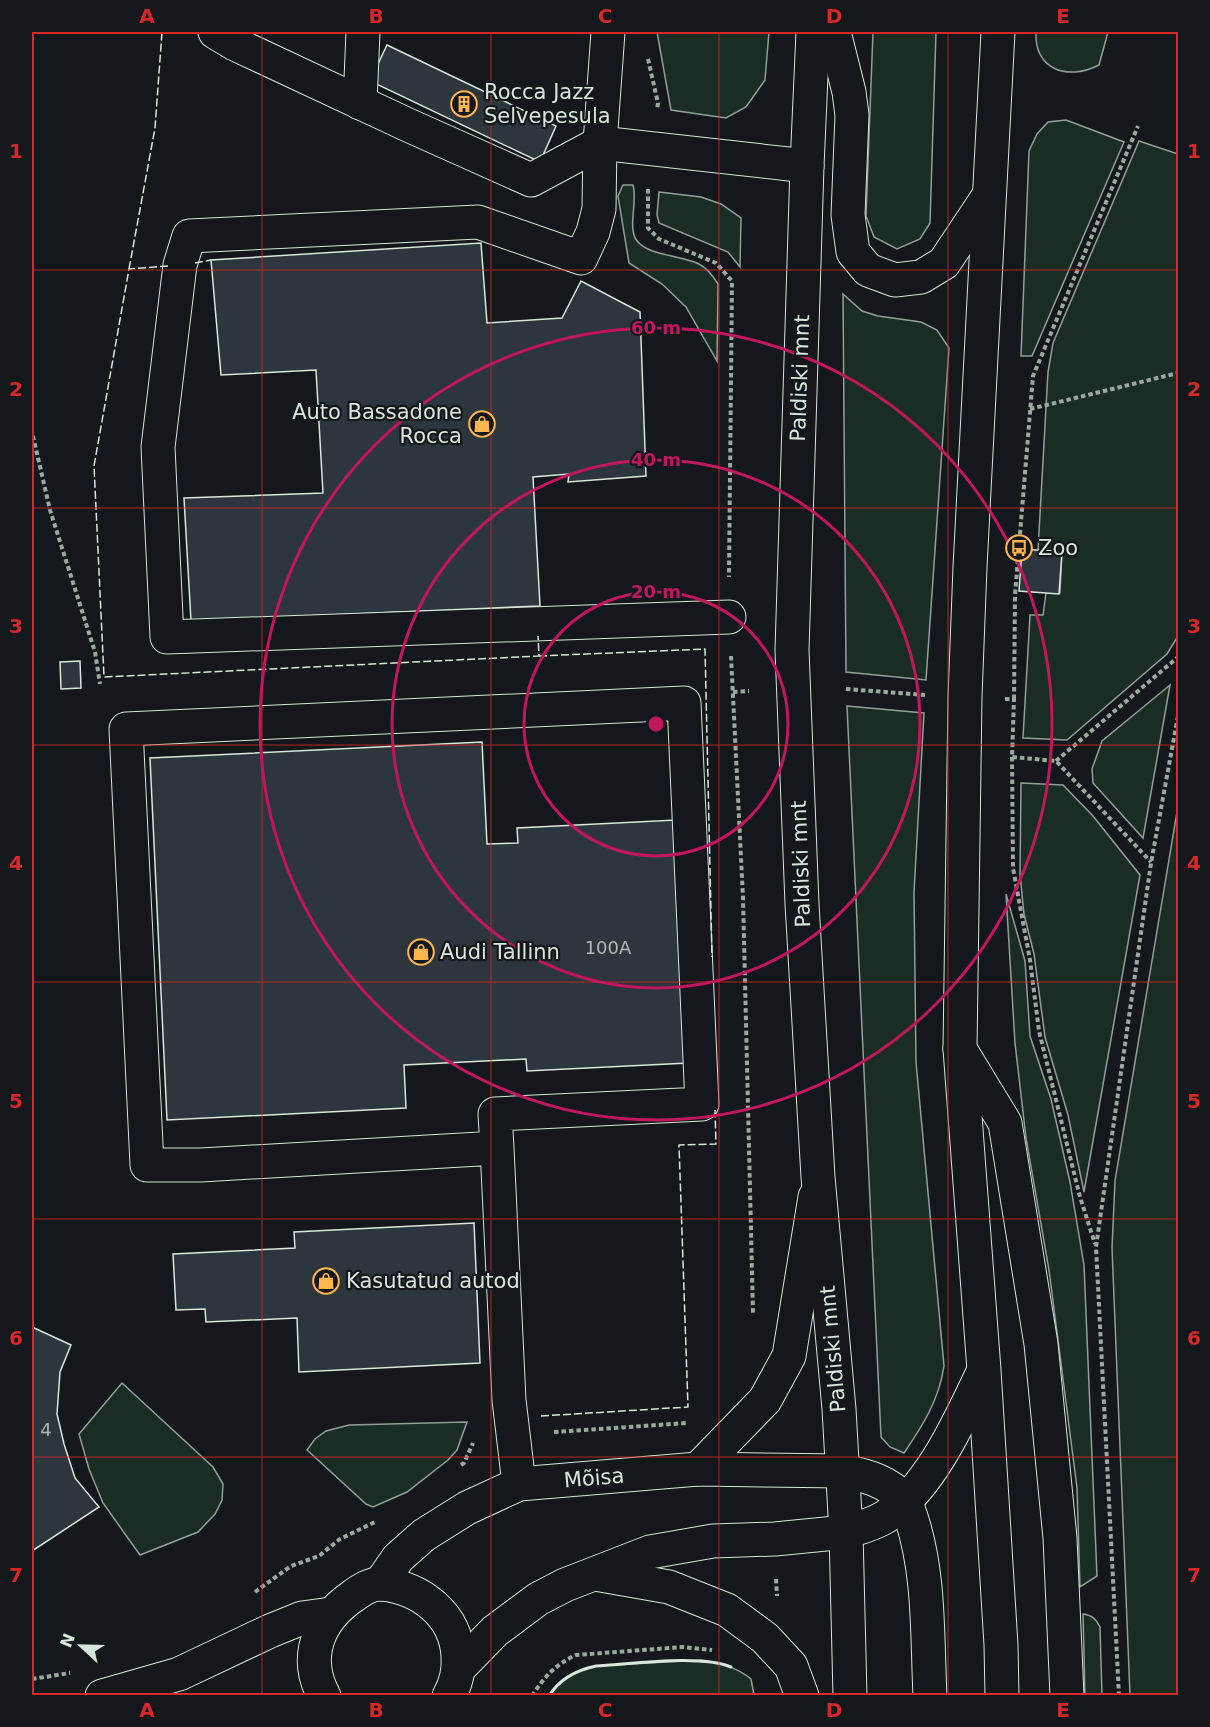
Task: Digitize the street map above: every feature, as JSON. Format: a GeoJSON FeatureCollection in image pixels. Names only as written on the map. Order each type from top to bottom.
{"type":"FeatureCollection","features":[{"type":"Feature","properties":{"kind":"main road"},"geometry":{"type":"LineString","coordinates":[[215,32],[247,42],[360,103],[531,180],[600,143],[807,165]]}},
{"type":"Feature","properties":{"kind":"main road"},"geometry":{"type":"LineString","coordinates":[[360,103],[363,32]]}},
{"type":"Feature","properties":{"kind":"main road"},"geometry":{"type":"LineString","coordinates":[[608,32],[600,143],[599,209],[593,232],[581,258],[478,222],[189,236],[180,265],[158,447],[167,637],[729,617]]}},
{"type":"Feature","properties":{"kind":"main road","name":"Paldiski mnt"},"geometry":{"type":"LineString","coordinates":[[813,32],[792,650],[802,904],[818,1177],[843,1472],[850,1695]]}},
{"type":"Feature","properties":{"kind":"main road"},"geometry":{"type":"LineString","coordinates":[[834,32],[849,92],[852,115],[848,215],[853,252],[868,270],[895,280],[921,277],[944,263],[988,197]]}},
{"type":"Feature","properties":{"kind":"main road"},"geometry":{"type":"LineString","coordinates":[[998,32],[988,197],[965,697],[960,1049],[984,1370],[1002,1695]]}},
{"type":"Feature","properties":{"kind":"main road"},"geometry":{"type":"LineString","coordinates":[[497,1148],[201,1165],[147,1165],[126,729],[684,703],[702,1104],[495,1114],[497,1148],[509,1400],[519,1484]]}},
{"type":"Feature","properties":{"kind":"main road"},"geometry":{"type":"LineString","coordinates":[[960,1049],[1005,1122],[1040,1332],[1060,1538],[1067,1695]]}},
{"type":"Feature","properties":{"kind":"main road"},"geometry":{"type":"LineString","coordinates":[[698,1469],[765,1400],[789,1356],[818,1177]]}},
{"type":"Feature","properties":{"kind":"main road"},"geometry":{"type":"LineString","coordinates":[[454,1682],[495,1631],[538,1599],[650,1552],[713,1541],[775,1539],[846,1532],[885,1518],[906,1501],[930,1469],[955,1431],[984,1370]]}},
{"type":"Feature","properties":{"kind":"main road","name":"Mõisa"},"geometry":{"type":"LineString","coordinates":[[380,1584],[398,1558],[424,1535],[466,1508],[519,1484],[698,1469],[843,1472],[862,1474],[891,1488],[906,1501]]}},
{"type":"Feature","properties":{"kind":"main road"},"geometry":{"type":"LineString","coordinates":[[906,1501],[917,1535],[925,1588],[930,1695]]}},
{"type":"Feature","properties":{"kind":"main road"},"geometry":{"type":"LineString","coordinates":[[593,1574],[669,1587],[727,1610],[765,1638],[791,1666],[802,1695]]}},
{"type":"Feature","properties":{"kind":"main road"},"geometry":{"type":"LineString","coordinates":[[324,1695],[319,1685],[315,1665],[316,1645],[322,1629],[340,1604],[363,1588],[380,1584],[404,1590],[428,1600],[446,1618],[457,1642],[454,1682]]}},
{"type":"Feature","properties":{"kind":"main road"},"geometry":{"type":"LineString","coordinates":[[102,1695],[179,1674],[270,1630],[302,1618],[331,1614]]}},
{"type":"Feature","properties":{"kind":"main road"},"geometry":{"type":"LineString","coordinates":[[1001,1645],[1011,1695]]}},
{"type":"Feature","properties":{"kind":"path"},"geometry":{"type":"LineString","coordinates":[[647,52],[658,103]]}},
{"type":"Feature","properties":{"kind":"path"},"geometry":{"type":"LineString","coordinates":[[1096,1247],[1080,1197],[1039,1031],[1030,960],[1013,868],[1012,757],[1015,595],[1034,376],[1138,126]]}},
{"type":"Feature","properties":{"kind":"path"},"geometry":{"type":"LineString","coordinates":[[648,188],[648,228],[653,234],[658,239],[716,263],[732,281],[729,617],[743,898],[753,1317]]}},
{"type":"Feature","properties":{"kind":"path"},"geometry":{"type":"LineString","coordinates":[[1030,409],[1179,373]]}},
{"type":"Feature","properties":{"kind":"path"},"geometry":{"type":"LineString","coordinates":[[32,421],[32,432],[50,510],[95,652],[100,684]]}},
{"type":"Feature","properties":{"kind":"path"},"geometry":{"type":"LineString","coordinates":[[1056,761],[1179,657]]}},
{"type":"Feature","properties":{"kind":"path"},"geometry":{"type":"LineString","coordinates":[[846,689],[925,695]]}},
{"type":"Feature","properties":{"kind":"path"},"geometry":{"type":"LineString","coordinates":[[733,692],[749,691]]}},
{"type":"Feature","properties":{"kind":"path"},"geometry":{"type":"LineString","coordinates":[[1001,699],[1014,699]]}},
{"type":"Feature","properties":{"kind":"path"},"geometry":{"type":"LineString","coordinates":[[1119,1695],[1096,1247],[1151,863],[1179,716]]}},
{"type":"Feature","properties":{"kind":"path"},"geometry":{"type":"LineString","coordinates":[[1012,757],[1056,761],[1151,863]]}},
{"type":"Feature","properties":{"kind":"path"},"geometry":{"type":"LineString","coordinates":[[532,1695],[542,1680],[561,1662],[576,1655],[683,1647],[719,1650]]}},
{"type":"Feature","properties":{"kind":"green space"},"geometry":{"type":"Polygon","coordinates":[[[657,32],[769,32],[765,80],[746,107],[726,118],[671,110],[657,32]]]}},
{"type":"Feature","properties":{"kind":"green space"},"geometry":{"type":"Polygon","coordinates":[[[873,32],[936,32],[930,223],[920,239],[897,249],[874,237],[866,216],[873,32]]]}},
{"type":"Feature","properties":{"kind":"green space"},"geometry":{"type":"Polygon","coordinates":[[[1036,32],[1108,32],[1099,65],[1087,70],[1065,72],[1055,69],[1041,55],[1036,32]]]}},
{"type":"Feature","properties":{"kind":"green space"},"geometry":{"type":"Polygon","coordinates":[[[1066,120],[1124,142],[1032,356],[1021,356],[1029,151],[1037,134],[1048,122],[1066,120]]]}},
{"type":"Feature","properties":{"kind":"green space"},"geometry":{"type":"Polygon","coordinates":[[[1139,141],[1178,154],[1178,636],[1167,654],[1067,740],[1023,738],[1030,615],[1043,615],[1046,593],[1060,593],[1062,552],[1038,550],[1048,372],[1053,343],[1139,141]]]}},
{"type":"Feature","properties":{"kind":"green space"},"geometry":{"type":"Polygon","coordinates":[[[623,185],[633,185],[633,229],[637,241],[649,250],[699,264],[710,272],[718,284],[717,361],[686,307],[662,284],[629,263],[618,196],[623,185]]]}},
{"type":"Feature","properties":{"kind":"green space"},"geometry":{"type":"Polygon","coordinates":[[[659,192],[701,197],[721,204],[741,218],[740,267],[728,252],[659,223],[657,215],[659,192]]]}},
{"type":"Feature","properties":{"kind":"green space"},"geometry":{"type":"Polygon","coordinates":[[[843,294],[862,311],[878,316],[921,322],[937,330],[949,348],[926,680],[846,672],[843,294]]]}},
{"type":"Feature","properties":{"kind":"green space"},"geometry":{"type":"Polygon","coordinates":[[[1170,685],[1143,838],[1093,783],[1092,769],[1102,741],[1170,685]]]}},
{"type":"Feature","properties":{"kind":"green space"},"geometry":{"type":"Polygon","coordinates":[[[847,706],[924,713],[914,892],[916,1062],[944,1366],[934,1401],[924,1422],[904,1453],[890,1447],[881,1437],[847,706]]]}},
{"type":"Feature","properties":{"kind":"green space"},"geometry":{"type":"Polygon","coordinates":[[[1021,783],[1063,785],[1093,816],[1140,875],[1084,1192],[1068,1115],[1045,1037],[1034,954],[1024,914],[1020,874],[1021,783]]]}},
{"type":"Feature","properties":{"kind":"green space"},"geometry":{"type":"Polygon","coordinates":[[[1178,806],[1178,1695],[1130,1695],[1112,1248],[1115,1181],[1178,806]]]}},
{"type":"Feature","properties":{"kind":"green space"},"geometry":{"type":"Polygon","coordinates":[[[1006,894],[1025,961],[1030,1036],[1051,1099],[1070,1182],[1084,1265],[1097,1576],[1080,1587],[1077,1488],[1049,1270],[1026,1138],[1015,1043],[1006,894]]]}},
{"type":"Feature","properties":{"kind":"green space"},"geometry":{"type":"Polygon","coordinates":[[[122,1383],[213,1467],[223,1484],[222,1500],[215,1514],[198,1532],[140,1555],[103,1503],[89,1469],[79,1434],[122,1383]]]}},
{"type":"Feature","properties":{"kind":"green space"},"geometry":{"type":"Polygon","coordinates":[[[467,1422],[457,1450],[448,1460],[407,1492],[373,1507],[366,1504],[307,1450],[315,1439],[326,1431],[349,1425],[467,1422]]]}},
{"type":"Feature","properties":{"kind":"green space"},"geometry":{"type":"Polygon","coordinates":[[[1083,1614],[1093,1618],[1100,1627],[1102,1695],[1085,1695],[1083,1614]]]}},
{"type":"Feature","properties":{"kind":"green space"},"geometry":{"type":"Polygon","coordinates":[[[702,1660],[740,1671],[751,1679],[754,1695],[549,1695],[558,1684],[570,1676],[596,1666],[702,1660]]]}},
{"type":"Feature","properties":{"kind":"building","name":"Rocca Jazz Selvepesula"},"geometry":{"type":"Polygon","coordinates":[[[387,45],[556,126],[540,162],[370,81],[387,45]]]}},
{"type":"Feature","properties":{"kind":"building","name":"Auto Bassadone Rocca"},"geometry":{"type":"Polygon","coordinates":[[[481,243],[487,323],[562,318],[581,281],[640,312],[646,476],[568,482],[569,474],[533,477],[540,606],[191,621],[184,498],[323,493],[316,370],[221,375],[211,260],[481,243]]]}},
{"type":"Feature","properties":{"kind":"building"},"geometry":{"type":"Polygon","coordinates":[[[1022,549],[1062,552],[1059,594],[1019,591],[1022,549]]]}},
{"type":"Feature","properties":{"kind":"building"},"geometry":{"type":"Polygon","coordinates":[[[80,661],[81,688],[61,689],[60,662],[80,661]]]}},
{"type":"Feature","properties":{"kind":"building","name":"Audi Tallinn"},"geometry":{"type":"Polygon","coordinates":[[[482,742],[487,844],[518,843],[517,828],[676,820],[688,1063],[527,1071],[526,1059],[404,1065],[406,1108],[167,1120],[150,758],[482,742]]]}},
{"type":"Feature","properties":{"kind":"building","name":"Kasutatud autod"},"geometry":{"type":"Polygon","coordinates":[[[474,1223],[480,1363],[299,1372],[297,1318],[206,1322],[205,1309],[176,1310],[173,1254],[295,1248],[294,1232],[474,1223]]]}},
{"type":"Feature","properties":{"kind":"building"},"geometry":{"type":"Polygon","coordinates":[[[32,1327],[71,1345],[60,1372],[57,1414],[75,1478],[99,1507],[32,1551],[32,1327]]]}},
{"type":"Feature","properties":{"kind":"fence"},"geometry":{"type":"LineString","coordinates":[[129,269],[155,128],[162,32]]}},
{"type":"Feature","properties":{"kind":"fence"},"geometry":{"type":"LineString","coordinates":[[195,263],[211,260]]}},
{"type":"Feature","properties":{"kind":"fence"},"geometry":{"type":"LineString","coordinates":[[168,266],[129,269],[94,466],[104,677],[539,656],[538,636]]}},
{"type":"Feature","properties":{"kind":"fence"},"geometry":{"type":"LineString","coordinates":[[539,656],[705,649],[712,957]]}},
{"type":"Feature","properties":{"kind":"fence"},"geometry":{"type":"LineString","coordinates":[[541,1416],[688,1407],[679,1145],[716,1144],[715,1110]]}},
{"type":"Feature","properties":{"kind":"wall"},"geometry":{"type":"LineString","coordinates":[[549,1696],[558,1684],[570,1676],[596,1666],[684,1660],[718,1663],[731,1667]]}},
{"type":"Feature","properties":{"kind":"place","name":"Rocca Jazz Selvepesula"},"geometry":{"type":"Point","coordinates":[464,104]}},
{"type":"Feature","properties":{"kind":"place","name":"Auto Bassadone Rocca"},"geometry":{"type":"Point","coordinates":[482,424]}},
{"type":"Feature","properties":{"kind":"place","name":"Zoo"},"geometry":{"type":"Point","coordinates":[1019,548]}},
{"type":"Feature","properties":{"kind":"place","name":"Audi Tallinn"},"geometry":{"type":"Point","coordinates":[421,952]}},
{"type":"Feature","properties":{"kind":"place","name":"Kasutatud autod"},"geometry":{"type":"Point","coordinates":[326,1281]}}]}
